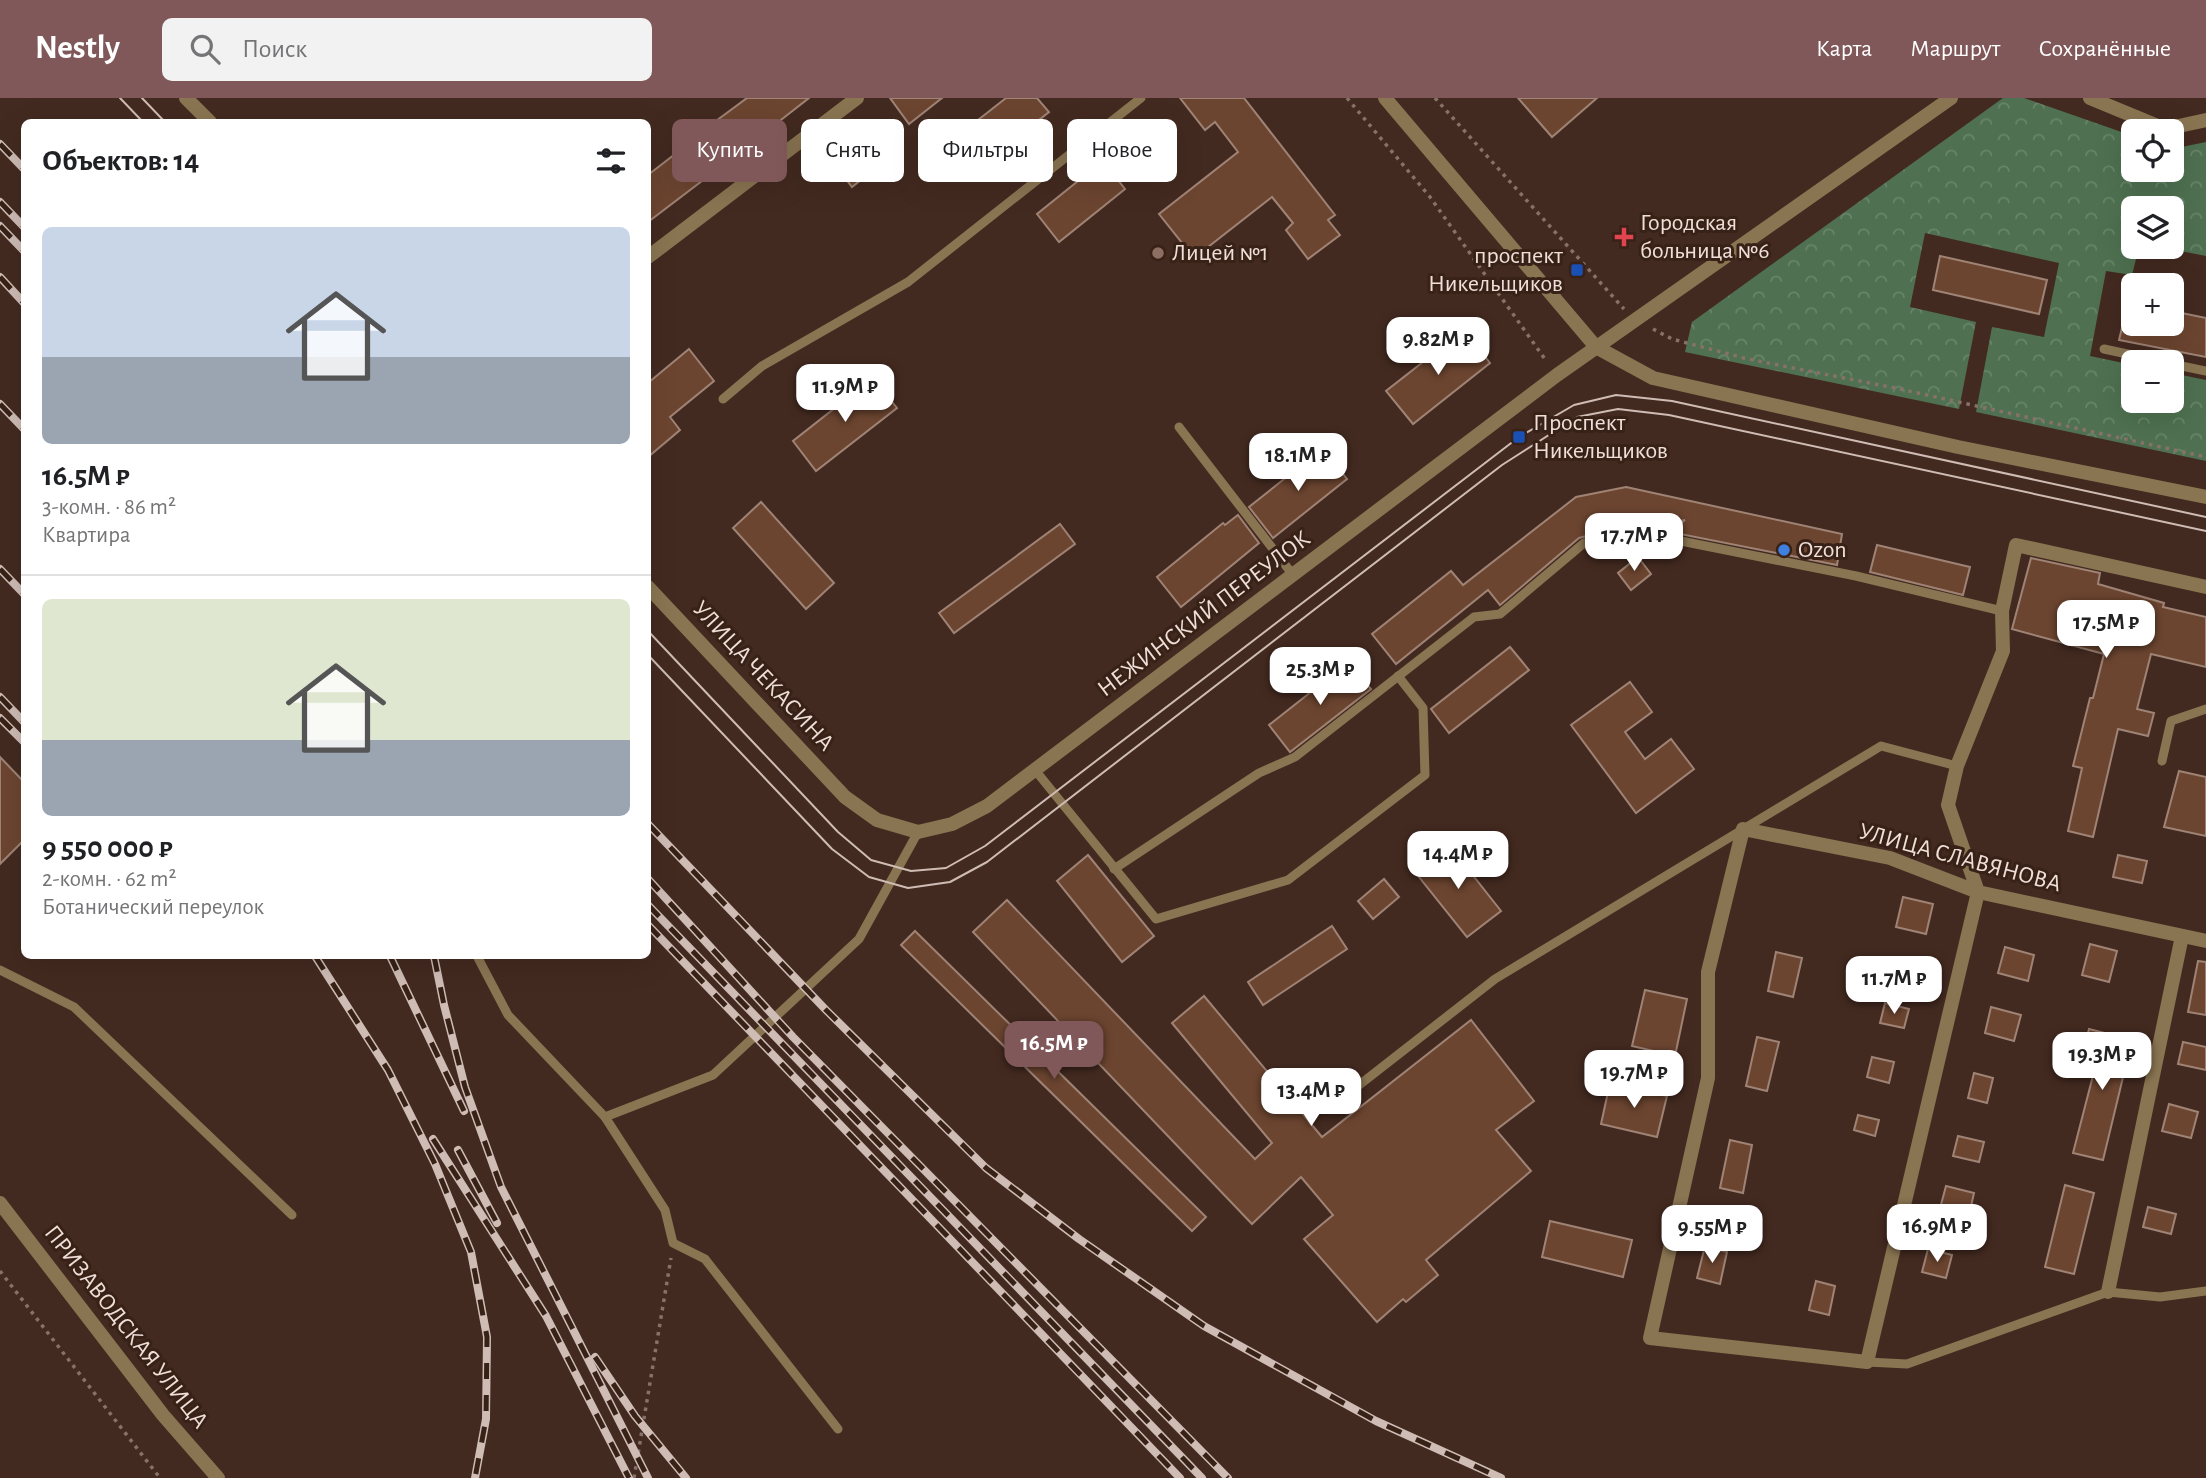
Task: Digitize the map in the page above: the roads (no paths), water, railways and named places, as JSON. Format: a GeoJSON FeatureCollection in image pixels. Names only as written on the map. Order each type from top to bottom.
{"type":"FeatureCollection","features":[{"type":"Feature","properties":{"kind":"street"},"geometry":{"type":"LineString","coordinates":[[187,98],[207,119]]}},
{"type":"Feature","properties":{"kind":"street"},"geometry":{"type":"LineString","coordinates":[[651,255],[857,98]]}},
{"type":"Feature","properties":{"kind":"street"},"geometry":{"type":"LineString","coordinates":[[1385,98],[1596,348],[1653,378],[1958,447],[2206,497]]}},
{"type":"Feature","properties":{"kind":"street","name":"НЕЖИНСКИЙ ПЕРЕУЛОК"},"geometry":{"type":"LineString","coordinates":[[845,797],[877,820],[918,832],[952,824],[987,806],[1557,375],[1951,98]]}},
{"type":"Feature","properties":{"kind":"street"},"geometry":{"type":"LineString","coordinates":[[2090,98],[2165,129],[2206,120]]}},
{"type":"Feature","properties":{"kind":"street"},"geometry":{"type":"LineString","coordinates":[[1743,829],[1708,972],[1708,1078],[1650,1338],[1867,1362],[1978,891],[1948,805],[1956,766],[2003,652],[2003,611],[2016,545],[2206,587]]}},
{"type":"Feature","properties":{"kind":"street","name":"УЛИЦА ЧЕКАСИНА"},"geometry":{"type":"LineString","coordinates":[[651,590],[845,797]]}},
{"type":"Feature","properties":{"kind":"street","name":"УЛИЦА СЛАВЯНОВА"},"geometry":{"type":"LineString","coordinates":[[1743,829],[1890,858],[1978,891],[2206,941]]}},
{"type":"Feature","properties":{"kind":"street"},"geometry":{"type":"LineString","coordinates":[[2108,1292],[2182,936]]}},
{"type":"Feature","properties":{"kind":"street","name":"ПРИЗАВОДСКАЯ УЛИЦА"},"geometry":{"type":"LineString","coordinates":[[0,1203],[163,1415],[218,1478]]}},
{"type":"Feature","properties":{"kind":"lane"},"geometry":{"type":"LineString","coordinates":[[723,399],[762,366],[908,282],[1141,98]]}},
{"type":"Feature","properties":{"kind":"lane"},"geometry":{"type":"LineString","coordinates":[[2104,349],[2121,353]]}},
{"type":"Feature","properties":{"kind":"lane"},"geometry":{"type":"LineString","coordinates":[[2184,366],[2206,371]]}},
{"type":"Feature","properties":{"kind":"lane"},"geometry":{"type":"LineString","coordinates":[[1179,427],[1293,575]]}},
{"type":"Feature","properties":{"kind":"lane"},"geometry":{"type":"LineString","coordinates":[[1114,869],[1259,773],[1295,757],[1474,617],[1500,614],[1584,543],[1636,532],[1856,576],[2003,611]]}},
{"type":"Feature","properties":{"kind":"lane"},"geometry":{"type":"LineString","coordinates":[[1035,770],[1156,919],[1288,880],[1425,775],[1423,708],[1398,676]]}},
{"type":"Feature","properties":{"kind":"lane"},"geometry":{"type":"LineString","coordinates":[[2162,761],[2171,721],[2206,709]]}},
{"type":"Feature","properties":{"kind":"lane"},"geometry":{"type":"LineString","coordinates":[[1331,1107],[1495,979],[1881,746],[1956,766]]}},
{"type":"Feature","properties":{"kind":"lane"},"geometry":{"type":"LineString","coordinates":[[605,1117],[713,1075],[859,939],[918,832]]}},
{"type":"Feature","properties":{"kind":"lane"},"geometry":{"type":"LineString","coordinates":[[479,959],[508,1015],[605,1117],[665,1210],[673,1242],[705,1259],[838,1429]]}},
{"type":"Feature","properties":{"kind":"lane"},"geometry":{"type":"LineString","coordinates":[[0,970],[74,1007],[292,1215]]}},
{"type":"Feature","properties":{"kind":"lane"},"geometry":{"type":"LineString","coordinates":[[1867,1362],[1906,1364],[2108,1292],[2160,1297],[2206,1291]]}},
{"type":"Feature","properties":{"kind":"tram line"},"geometry":{"type":"LineString","coordinates":[[120,98],[140,119]]}},
{"type":"Feature","properties":{"kind":"tram line"},"geometry":{"type":"LineString","coordinates":[[142,98],[162,119]]}},
{"type":"Feature","properties":{"kind":"tram line"},"geometry":{"type":"LineString","coordinates":[[651,634],[838,832],[871,860],[911,871],[946,868],[985,846],[1519,437],[1574,405],[1616,395],[1672,401],[2206,517]]}},
{"type":"Feature","properties":{"kind":"tram line"},"geometry":{"type":"LineString","coordinates":[[651,658],[832,849],[869,877],[908,888],[950,882],[987,862],[1502,465],[1577,417],[1618,409],[1669,415],[2206,531]]}},
{"type":"Feature","properties":{"kind":"railway"},"geometry":{"type":"LineString","coordinates":[[0,144],[21,166]]}},
{"type":"Feature","properties":{"kind":"railway"},"geometry":{"type":"LineString","coordinates":[[0,202],[21,224]]}},
{"type":"Feature","properties":{"kind":"railway"},"geometry":{"type":"LineString","coordinates":[[0,226],[21,248]]}},
{"type":"Feature","properties":{"kind":"railway"},"geometry":{"type":"LineString","coordinates":[[0,277],[21,300]]}},
{"type":"Feature","properties":{"kind":"railway"},"geometry":{"type":"LineString","coordinates":[[0,404],[21,426]]}},
{"type":"Feature","properties":{"kind":"railway"},"geometry":{"type":"LineString","coordinates":[[0,569],[21,591]]}},
{"type":"Feature","properties":{"kind":"railway"},"geometry":{"type":"LineString","coordinates":[[0,697],[21,719]]}},
{"type":"Feature","properties":{"kind":"railway"},"geometry":{"type":"LineString","coordinates":[[0,718],[21,739]]}},
{"type":"Feature","properties":{"kind":"railway"},"geometry":{"type":"LineString","coordinates":[[651,827],[826,1010],[986,1168],[1079,1239],[1204,1326],[1376,1421],[1501,1478]]}},
{"type":"Feature","properties":{"kind":"railway"},"geometry":{"type":"LineString","coordinates":[[651,882],[793,1037],[1228,1478]]}},
{"type":"Feature","properties":{"kind":"railway"},"geometry":{"type":"LineString","coordinates":[[651,908],[1202,1478]]}},
{"type":"Feature","properties":{"kind":"railway"},"geometry":{"type":"LineString","coordinates":[[651,928],[1180,1478]]}},
{"type":"Feature","properties":{"kind":"railway"},"geometry":{"type":"LineString","coordinates":[[317,959],[388,1070],[435,1164],[471,1252],[487,1337],[486,1419],[475,1478]]}},
{"type":"Feature","properties":{"kind":"railway"},"geometry":{"type":"LineString","coordinates":[[391,959],[464,1111]]}},
{"type":"Feature","properties":{"kind":"railway"},"geometry":{"type":"LineString","coordinates":[[435,959],[465,1087],[501,1187],[648,1478]]}},
{"type":"Feature","properties":{"kind":"railway"},"geometry":{"type":"LineString","coordinates":[[433,1139],[546,1316],[629,1478]]}},
{"type":"Feature","properties":{"kind":"railway"},"geometry":{"type":"LineString","coordinates":[[458,1150],[497,1223]]}},
{"type":"Feature","properties":{"kind":"railway"},"geometry":{"type":"LineString","coordinates":[[595,1357],[635,1416],[686,1478]]}},
{"type":"Feature","properties":{"kind":"place","name":"Городская больница №6"},"geometry":{"type":"Point","coordinates":[1624,237]}},
{"type":"Feature","properties":{"kind":"place","name":"Лицей №1"},"geometry":{"type":"Point","coordinates":[1158,253]}},
{"type":"Feature","properties":{"kind":"place","name":"проспект Никельщиков"},"geometry":{"type":"Point","coordinates":[1577,270]}},
{"type":"Feature","properties":{"kind":"place","name":"Проспект Никельщиков"},"geometry":{"type":"Point","coordinates":[1519,437]}},
{"type":"Feature","properties":{"kind":"place","name":"Ozon"},"geometry":{"type":"Point","coordinates":[1784,550]}}]}
